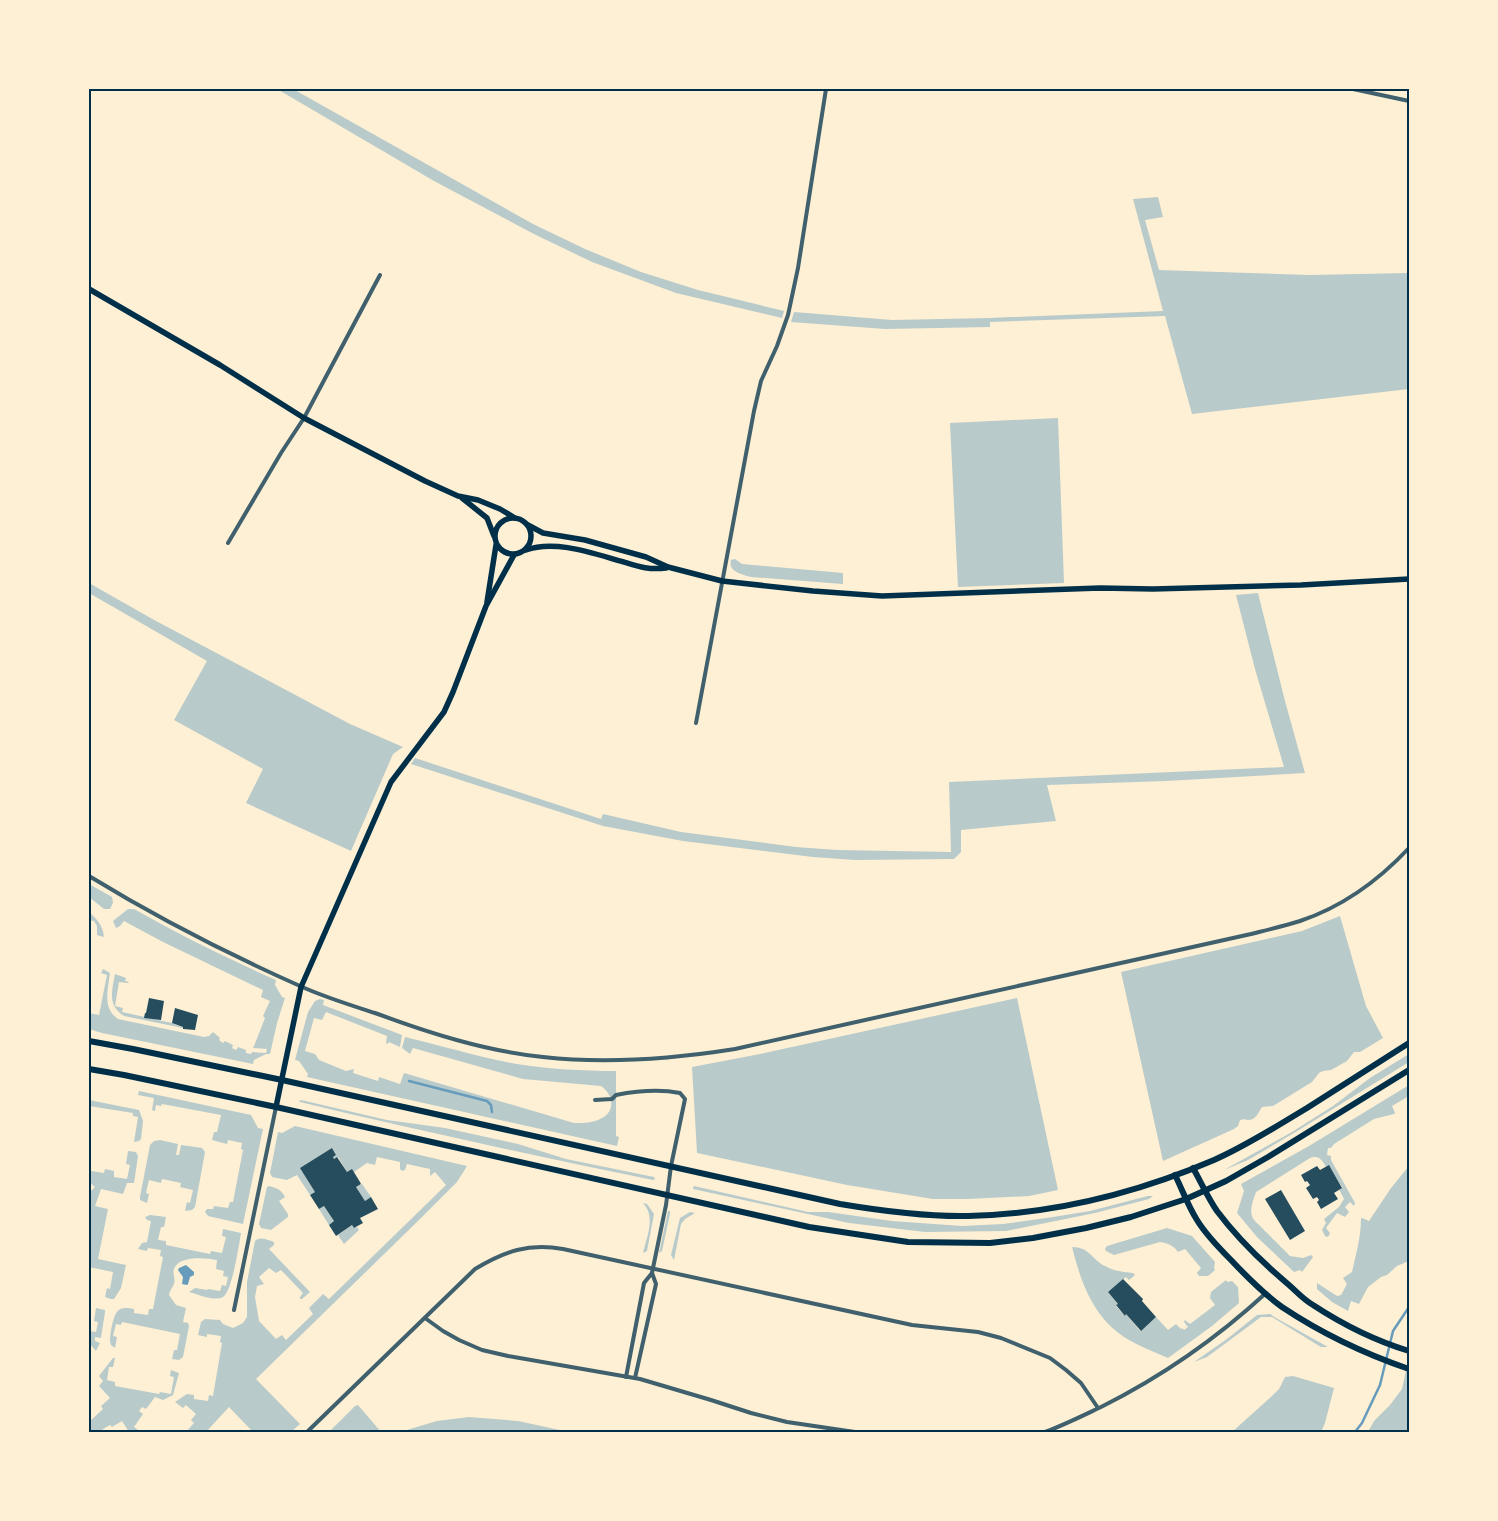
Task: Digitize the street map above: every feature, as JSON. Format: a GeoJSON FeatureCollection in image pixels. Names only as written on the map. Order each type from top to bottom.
{"type":"FeatureCollection","features":[{"type":"Feature","properties":{"kind":"main road"},"geometry":{"type":"LineString","coordinates":[[89,289],[220,365],[304,418],[424,481],[458,496],[478,500],[500,509],[543,533],[585,540],[646,557],[668,567],[722,581],[882,596],[1100,588],[1153,589],[1301,585],[1409,579]]}},
{"type":"Feature","properties":{"kind":"main road"},"geometry":{"type":"LineString","coordinates":[[458,496],[487,518],[494,536],[496,545],[486,606]]}},
{"type":"Feature","properties":{"kind":"main road"},"geometry":{"type":"LineString","coordinates":[[494,536],[502,521],[515,518]]}},
{"type":"Feature","properties":{"kind":"main road"},"geometry":{"type":"LineString","coordinates":[[526,550],[531,540],[528,525]]}},
{"type":"Feature","properties":{"kind":"main road"},"geometry":{"type":"LineString","coordinates":[[496,545],[504,552],[514,555],[536,547],[557,546],[654,570],[668,567]]}},
{"type":"Feature","properties":{"kind":"main road"},"geometry":{"type":"LineString","coordinates":[[276,1107],[301,987],[391,782],[444,712],[486,606],[514,555]]}},
{"type":"Feature","properties":{"kind":"main road"},"geometry":{"type":"LineString","coordinates":[[89,1041],[282,1080],[766,1188],[854,1206],[905,1214],[943,1216],[1010,1214],[1076,1203],[1141,1187],[1175,1175],[1216,1159],[1253,1139],[1409,1043]]}},
{"type":"Feature","properties":{"kind":"main road"},"geometry":{"type":"LineString","coordinates":[[89,1069],[276,1107],[809,1227],[908,1242],[990,1243],[1033,1238],[1086,1228],[1131,1217],[1186,1199],[1226,1181],[1268,1157],[1409,1070]]}},
{"type":"Feature","properties":{"kind":"main road"},"geometry":{"type":"LineString","coordinates":[[1193,1168],[1216,1210],[1247,1246],[1275,1274],[1311,1304],[1372,1336],[1409,1351]]}},
{"type":"Feature","properties":{"kind":"main road"},"geometry":{"type":"LineString","coordinates":[[1175,1175],[1196,1219],[1206,1233],[1243,1273],[1266,1293],[1299,1317],[1335,1338],[1409,1369]]}},
{"type":"Feature","properties":{"kind":"street"},"geometry":{"type":"LineString","coordinates":[[696,723],[745,453],[761,381],[777,346],[788,315],[798,268],[826,89]]}},
{"type":"Feature","properties":{"kind":"street"},"geometry":{"type":"LineString","coordinates":[[1353,89],[1409,101]]}},
{"type":"Feature","properties":{"kind":"street"},"geometry":{"type":"LineString","coordinates":[[228,544],[280,453],[304,418],[380,275]]}},
{"type":"Feature","properties":{"kind":"street"},"geometry":{"type":"LineString","coordinates":[[89,876],[169,923],[301,987],[406,1025],[477,1046],[542,1057],[576,1059],[669,1058],[735,1049],[1251,934],[1300,921],[1336,906],[1367,886],[1395,863],[1409,848]]}},
{"type":"Feature","properties":{"kind":"street"},"geometry":{"type":"LineString","coordinates":[[595,1100],[612,1099],[616,1095],[646,1090],[680,1093],[685,1099],[671,1166],[653,1271],[656,1284],[635,1378]]}},
{"type":"Feature","properties":{"kind":"street"},"geometry":{"type":"LineString","coordinates":[[234,1310],[276,1107]]}},
{"type":"Feature","properties":{"kind":"street"},"geometry":{"type":"LineString","coordinates":[[307,1432],[476,1269],[493,1258],[512,1250],[530,1246],[548,1246],[653,1271],[912,1325],[978,1332],[1001,1338],[1050,1358],[1081,1383],[1098,1408]]}},
{"type":"Feature","properties":{"kind":"street"},"geometry":{"type":"LineString","coordinates":[[626,1377],[644,1283],[653,1271]]}},
{"type":"Feature","properties":{"kind":"street"},"geometry":{"type":"LineString","coordinates":[[1045,1432],[1063,1426],[1146,1383],[1174,1366],[1235,1321],[1266,1293]]}},
{"type":"Feature","properties":{"kind":"street"},"geometry":{"type":"LineString","coordinates":[[425,1318],[458,1340],[482,1350],[635,1378],[769,1418],[855,1432]]}},
{"type":"Feature","properties":{"kind":"shaded area"},"geometry":{"type":"Polygon","coordinates":[[[277,89],[293,89],[533,224],[585,249],[641,272],[698,290],[784,311],[782,318],[676,293],[592,262],[534,234],[434,181],[277,89]]]}},
{"type":"Feature","properties":{"kind":"shaded area"},"geometry":{"type":"Polygon","coordinates":[[[1158,197],[1163,217],[1145,220],[1159,270],[1310,275],[1409,273],[1409,389],[1192,414],[1165,316],[990,322],[990,327],[885,329],[791,322],[794,312],[892,320],[1163,311],[1133,199],[1158,197]]]}},
{"type":"Feature","properties":{"kind":"shaded area"},"geometry":{"type":"Polygon","coordinates":[[[1058,418],[1064,583],[958,587],[950,423],[1058,418]]]}},
{"type":"Feature","properties":{"kind":"shaded area"},"geometry":{"type":"Polygon","coordinates":[[[735,559],[742,564],[843,573],[843,584],[751,577],[734,570],[731,560],[735,559]]]}},
{"type":"Feature","properties":{"kind":"shaded area"},"geometry":{"type":"Polygon","coordinates":[[[89,583],[156,621],[350,724],[403,747],[393,754],[351,851],[246,803],[263,769],[174,720],[207,661],[89,593],[89,583]]]}},
{"type":"Feature","properties":{"kind":"shaded area"},"geometry":{"type":"Polygon","coordinates":[[[1258,593],[1305,773],[1166,781],[1047,785],[1056,821],[961,830],[961,852],[954,859],[855,860],[813,857],[683,841],[603,826],[411,764],[415,758],[601,819],[603,814],[681,832],[796,847],[837,850],[951,852],[949,782],[1284,767],[1255,669],[1236,595],[1258,593]]]}},
{"type":"Feature","properties":{"kind":"shaded area"},"geometry":{"type":"Polygon","coordinates":[[[89,884],[112,897],[113,903],[110,909],[104,909],[89,897],[89,884]]]}},
{"type":"Feature","properties":{"kind":"shaded area"},"geometry":{"type":"Polygon","coordinates":[[[128,909],[134,909],[240,964],[276,980],[275,985],[282,997],[285,998],[270,1054],[254,1060],[253,1064],[89,1029],[89,1013],[99,1015],[107,975],[101,973],[103,969],[110,973],[107,992],[108,1004],[113,1015],[118,1019],[204,1037],[209,1036],[213,1032],[220,1038],[219,1040],[233,1045],[232,1048],[236,1050],[238,1047],[246,1050],[246,1053],[266,1053],[267,1049],[253,1048],[270,1001],[261,997],[263,990],[124,921],[116,928],[113,921],[128,909]]]}},
{"type":"Feature","properties":{"kind":"shaded area"},"geometry":{"type":"Polygon","coordinates":[[[89,912],[99,923],[104,937],[97,935],[97,926],[94,921],[89,920],[89,912]]]}},
{"type":"Feature","properties":{"kind":"shaded area"},"geometry":{"type":"Polygon","coordinates":[[[1340,916],[1366,1006],[1383,1038],[1360,1052],[1354,1052],[1347,1061],[1331,1070],[1319,1073],[1312,1082],[1273,1106],[1262,1107],[1253,1119],[1240,1120],[1238,1126],[1234,1129],[1163,1161],[1121,972],[1302,931],[1340,916]]]}},
{"type":"Feature","properties":{"kind":"shaded area"},"geometry":{"type":"Polygon","coordinates":[[[115,974],[126,978],[125,981],[129,982],[119,982],[115,1006],[123,1008],[122,1012],[172,1023],[183,1028],[124,1016],[115,1007],[113,1002],[115,974]]]}},
{"type":"Feature","properties":{"kind":"shaded area"},"geometry":{"type":"Polygon","coordinates":[[[1017,998],[1058,1190],[1029,1196],[933,1199],[847,1185],[697,1153],[692,1067],[1017,998]]]}},
{"type":"Feature","properties":{"kind":"shaded area"},"geometry":{"type":"Polygon","coordinates":[[[324,1000],[323,1005],[402,1035],[400,1047],[389,1042],[388,1044],[386,1043],[387,1036],[326,1012],[322,1020],[314,1018],[305,1051],[315,1054],[319,1060],[346,1071],[354,1069],[353,1073],[378,1081],[379,1077],[400,1084],[404,1073],[574,1123],[581,1123],[599,1120],[609,1111],[611,1107],[610,1098],[601,1086],[523,1079],[413,1048],[410,1054],[402,1048],[405,1037],[517,1064],[591,1071],[616,1071],[616,1136],[619,1137],[617,1146],[307,1077],[308,1074],[299,1061],[295,1060],[308,1012],[315,1001],[324,1000]]]}},
{"type":"Feature","properties":{"kind":"shaded area"},"geometry":{"type":"Polygon","coordinates":[[[1409,1054],[1409,1062],[1248,1160],[1224,1170],[1292,1132],[1333,1106],[1370,1078],[1409,1054]]]}},
{"type":"Feature","properties":{"kind":"shaded area"},"geometry":{"type":"Polygon","coordinates":[[[1409,1085],[1409,1096],[1392,1106],[1394,1114],[1374,1119],[1334,1144],[1331,1148],[1328,1148],[1327,1155],[1331,1156],[1331,1160],[1355,1203],[1354,1206],[1350,1202],[1345,1207],[1349,1212],[1345,1217],[1337,1213],[1326,1228],[1330,1233],[1328,1237],[1325,1236],[1322,1230],[1326,1223],[1324,1219],[1339,1207],[1344,1199],[1339,1189],[1342,1187],[1329,1166],[1326,1167],[1320,1159],[1316,1157],[1310,1158],[1256,1192],[1251,1210],[1254,1220],[1290,1256],[1303,1258],[1311,1255],[1313,1257],[1302,1272],[1300,1270],[1294,1272],[1257,1237],[1237,1213],[1244,1191],[1241,1184],[1309,1146],[1409,1085]]]}},
{"type":"Feature","properties":{"kind":"shaded area"},"geometry":{"type":"Polygon","coordinates":[[[139,1091],[251,1115],[258,1128],[263,1129],[243,1224],[208,1216],[205,1212],[207,1209],[213,1209],[214,1206],[228,1208],[230,1202],[233,1202],[243,1150],[241,1149],[242,1143],[228,1140],[227,1144],[212,1140],[214,1132],[217,1132],[221,1115],[162,1104],[161,1106],[156,1105],[155,1111],[152,1110],[154,1098],[138,1095],[139,1091]]]}},
{"type":"Feature","properties":{"kind":"shaded area"},"geometry":{"type":"Polygon","coordinates":[[[89,1100],[139,1110],[143,1121],[141,1139],[134,1142],[138,1117],[133,1116],[133,1113],[89,1106],[89,1100]]]}},
{"type":"Feature","properties":{"kind":"shaded area"},"geometry":{"type":"Polygon","coordinates":[[[299,1101],[387,1120],[445,1128],[518,1144],[566,1159],[654,1177],[655,1179],[432,1133],[299,1101]]]}},
{"type":"Feature","properties":{"kind":"shaded area"},"geometry":{"type":"Polygon","coordinates":[[[295,1126],[467,1166],[457,1182],[256,1379],[300,1424],[291,1432],[253,1432],[229,1407],[206,1432],[186,1432],[194,1423],[191,1420],[196,1414],[186,1405],[183,1408],[175,1402],[187,1394],[194,1395],[194,1399],[208,1401],[209,1395],[213,1396],[222,1343],[220,1342],[221,1336],[207,1334],[207,1337],[198,1335],[201,1322],[205,1319],[220,1320],[223,1324],[233,1328],[243,1323],[247,1317],[247,1282],[255,1241],[266,1239],[274,1242],[274,1245],[269,1249],[310,1292],[300,1299],[303,1293],[281,1270],[276,1273],[269,1268],[259,1277],[264,1284],[257,1286],[255,1297],[259,1321],[276,1339],[282,1335],[286,1340],[313,1314],[309,1308],[323,1294],[329,1299],[446,1185],[435,1172],[430,1176],[430,1169],[407,1164],[405,1170],[402,1171],[400,1169],[400,1162],[377,1157],[375,1165],[367,1163],[354,1172],[347,1172],[338,1157],[334,1159],[333,1157],[336,1155],[332,1148],[315,1192],[310,1195],[297,1175],[287,1180],[272,1177],[270,1173],[278,1132],[282,1133],[295,1126]]]}},
{"type":"Feature","properties":{"kind":"shaded area"},"geometry":{"type":"Polygon","coordinates":[[[160,1140],[178,1144],[176,1155],[179,1155],[181,1145],[202,1148],[205,1152],[195,1207],[192,1210],[185,1211],[187,1202],[190,1203],[193,1190],[180,1187],[181,1183],[162,1179],[161,1183],[149,1180],[146,1193],[149,1194],[147,1203],[140,1200],[150,1145],[154,1141],[160,1140]]]}},
{"type":"Feature","properties":{"kind":"shaded area"},"geometry":{"type":"Polygon","coordinates":[[[128,1151],[136,1152],[138,1156],[134,1183],[127,1183],[123,1194],[101,1189],[95,1206],[108,1209],[98,1259],[126,1265],[121,1288],[114,1299],[111,1299],[105,1297],[107,1288],[110,1289],[113,1272],[89,1267],[89,1193],[95,1187],[89,1182],[89,1173],[91,1171],[104,1173],[105,1169],[114,1171],[114,1177],[127,1179],[130,1165],[126,1164],[128,1151]]]}},
{"type":"Feature","properties":{"kind":"shaded area"},"geometry":{"type":"Polygon","coordinates":[[[1409,1166],[1409,1261],[1397,1266],[1368,1287],[1359,1304],[1351,1301],[1348,1311],[1332,1302],[1317,1289],[1317,1283],[1337,1296],[1341,1295],[1347,1284],[1343,1278],[1352,1272],[1361,1219],[1369,1221],[1391,1188],[1409,1166]]]}},
{"type":"Feature","properties":{"kind":"shaded area"},"geometry":{"type":"Polygon","coordinates":[[[362,1184],[371,1197],[365,1201],[356,1187],[362,1184]]]}},
{"type":"Feature","properties":{"kind":"shaded area"},"geometry":{"type":"Polygon","coordinates":[[[269,1186],[282,1192],[285,1197],[279,1201],[288,1214],[288,1217],[271,1230],[261,1228],[259,1224],[267,1187],[269,1186]]]}},
{"type":"Feature","properties":{"kind":"shaded area"},"geometry":{"type":"Polygon","coordinates":[[[694,1186],[808,1212],[828,1212],[892,1221],[962,1226],[1003,1224],[1053,1217],[1090,1211],[1153,1196],[1149,1199],[1095,1213],[1006,1231],[925,1232],[849,1223],[693,1189],[694,1186]]]}},
{"type":"Feature","properties":{"kind":"shaded area"},"geometry":{"type":"Polygon","coordinates":[[[643,1203],[647,1204],[654,1214],[647,1251],[643,1253],[650,1220],[647,1208],[643,1203]]]}},
{"type":"Feature","properties":{"kind":"shaded area"},"geometry":{"type":"Polygon","coordinates":[[[324,1206],[334,1221],[329,1225],[319,1209],[324,1206]]]}},
{"type":"Feature","properties":{"kind":"shaded area"},"geometry":{"type":"Polygon","coordinates":[[[668,1211],[670,1211],[670,1214],[662,1251],[659,1253],[668,1211]]]}},
{"type":"Feature","properties":{"kind":"shaded area"},"geometry":{"type":"Polygon","coordinates":[[[690,1212],[695,1213],[681,1224],[674,1260],[671,1255],[680,1218],[690,1212]]]}},
{"type":"Feature","properties":{"kind":"shaded area"},"geometry":{"type":"Polygon","coordinates":[[[150,1215],[166,1217],[158,1240],[166,1241],[166,1245],[210,1254],[211,1251],[222,1253],[226,1237],[222,1236],[223,1229],[241,1233],[232,1278],[223,1297],[215,1299],[189,1292],[195,1288],[220,1291],[222,1285],[226,1286],[228,1277],[223,1276],[224,1271],[216,1269],[217,1260],[187,1259],[181,1261],[174,1269],[174,1282],[169,1295],[176,1305],[186,1308],[183,1322],[188,1323],[189,1326],[183,1357],[179,1360],[172,1359],[174,1350],[177,1350],[180,1334],[122,1322],[121,1325],[116,1324],[113,1336],[117,1337],[115,1348],[111,1345],[110,1341],[112,1325],[119,1310],[124,1308],[134,1309],[134,1313],[148,1315],[149,1309],[153,1309],[163,1257],[160,1256],[161,1250],[148,1248],[147,1251],[138,1249],[142,1243],[147,1242],[151,1221],[145,1217],[150,1215]]]}},
{"type":"Feature","properties":{"kind":"shaded area"},"geometry":{"type":"Polygon","coordinates":[[[352,1225],[359,1230],[344,1244],[338,1235],[352,1225]]]}},
{"type":"Feature","properties":{"kind":"shaded area"},"geometry":{"type":"Polygon","coordinates":[[[1167,1228],[1192,1236],[1215,1262],[1215,1270],[1208,1276],[1199,1276],[1197,1273],[1201,1268],[1185,1249],[1178,1252],[1173,1246],[1163,1242],[1114,1255],[1105,1249],[1107,1246],[1167,1228]]]}},
{"type":"Feature","properties":{"kind":"shaded area"},"geometry":{"type":"Polygon","coordinates":[[[1072,1247],[1087,1251],[1108,1268],[1135,1275],[1129,1280],[1126,1277],[1108,1292],[1118,1304],[1116,1306],[1125,1316],[1126,1314],[1140,1331],[1156,1317],[1168,1330],[1176,1324],[1184,1330],[1188,1327],[1184,1322],[1185,1320],[1190,1324],[1215,1305],[1210,1298],[1211,1292],[1226,1280],[1227,1282],[1232,1281],[1238,1287],[1239,1303],[1212,1326],[1168,1358],[1129,1340],[1107,1322],[1091,1300],[1080,1274],[1072,1247]]]}},
{"type":"Feature","properties":{"kind":"shaded area"},"geometry":{"type":"Polygon","coordinates":[[[96,1308],[105,1310],[105,1312],[101,1338],[95,1337],[95,1341],[100,1343],[96,1351],[89,1343],[89,1331],[96,1332],[98,1322],[94,1321],[96,1308]]]}},
{"type":"Feature","properties":{"kind":"shaded area"},"geometry":{"type":"Polygon","coordinates":[[[1270,1314],[1328,1347],[1321,1347],[1272,1317],[1261,1317],[1207,1357],[1194,1362],[1257,1315],[1270,1314]]]}},
{"type":"Feature","properties":{"kind":"shaded area"},"geometry":{"type":"Polygon","coordinates":[[[1409,1357],[1409,1432],[1368,1432],[1374,1421],[1390,1405],[1402,1389],[1409,1357]]]}},
{"type":"Feature","properties":{"kind":"shaded area"},"geometry":{"type":"Polygon","coordinates":[[[115,1358],[113,1367],[109,1367],[107,1380],[115,1382],[115,1386],[159,1394],[160,1392],[171,1394],[174,1377],[170,1376],[171,1370],[179,1373],[173,1395],[163,1400],[155,1397],[146,1409],[142,1407],[139,1411],[143,1414],[134,1427],[139,1432],[129,1432],[122,1421],[98,1432],[89,1432],[89,1422],[103,1409],[101,1406],[110,1398],[99,1386],[103,1381],[99,1376],[115,1358]]]}},
{"type":"Feature","properties":{"kind":"shaded area"},"geometry":{"type":"Polygon","coordinates":[[[1293,1376],[1334,1388],[1321,1432],[1232,1432],[1279,1389],[1285,1377],[1293,1376]]]}},
{"type":"Feature","properties":{"kind":"shaded area"},"geometry":{"type":"Polygon","coordinates":[[[358,1405],[381,1432],[329,1432],[355,1406],[358,1405]]]}},
{"type":"Feature","properties":{"kind":"shaded area"},"geometry":{"type":"Polygon","coordinates":[[[469,1417],[518,1421],[569,1432],[400,1432],[437,1421],[469,1417]]]}},
{"type":"Feature","properties":{"kind":"water"},"geometry":{"type":"Polygon","coordinates":[[[186,1265],[194,1272],[187,1285],[182,1284],[183,1277],[178,1270],[186,1265]]]}},
{"type":"Feature","properties":{"kind":"building"},"geometry":{"type":"Polygon","coordinates":[[[149,998],[164,1001],[161,1020],[144,1018],[149,998]]]}},
{"type":"Feature","properties":{"kind":"building"},"geometry":{"type":"Polygon","coordinates":[[[175,1008],[198,1015],[195,1030],[183,1029],[183,1027],[172,1023],[175,1008]]]}},
{"type":"Feature","properties":{"kind":"building"},"geometry":{"type":"Polygon","coordinates":[[[332,1148],[336,1155],[333,1157],[334,1159],[337,1157],[347,1172],[352,1169],[361,1184],[356,1187],[365,1201],[371,1197],[378,1209],[360,1218],[363,1223],[354,1228],[352,1225],[336,1236],[329,1225],[334,1221],[324,1206],[319,1209],[310,1195],[315,1192],[300,1168],[332,1148]]]}},
{"type":"Feature","properties":{"kind":"building"},"geometry":{"type":"Polygon","coordinates":[[[1329,1165],[1342,1188],[1334,1193],[1338,1199],[1321,1209],[1317,1202],[1319,1200],[1317,1197],[1313,1199],[1306,1188],[1310,1185],[1307,1181],[1305,1182],[1301,1175],[1317,1166],[1320,1170],[1329,1165]]]}},
{"type":"Feature","properties":{"kind":"building"},"geometry":{"type":"Polygon","coordinates":[[[1281,1190],[1305,1231],[1290,1240],[1265,1199],[1281,1190]]]}},
{"type":"Feature","properties":{"kind":"building"},"geometry":{"type":"Polygon","coordinates":[[[1123,1279],[1143,1299],[1142,1301],[1156,1317],[1141,1331],[1126,1314],[1125,1316],[1108,1292],[1123,1279]]]}},
{"type":"Feature","properties":{"kind":"waterway"},"geometry":{"type":"LineString","coordinates":[[409,1081],[487,1101],[491,1105],[492,1112]]}},
{"type":"Feature","properties":{"kind":"waterway"},"geometry":{"type":"LineString","coordinates":[[1355,1432],[1362,1423],[1380,1385],[1393,1331],[1409,1307]]}}]}
